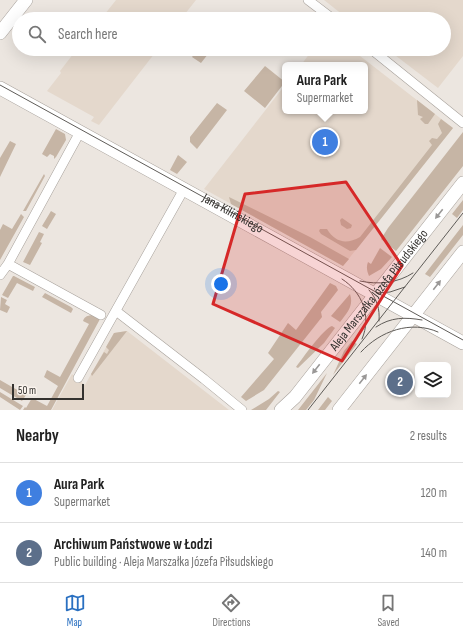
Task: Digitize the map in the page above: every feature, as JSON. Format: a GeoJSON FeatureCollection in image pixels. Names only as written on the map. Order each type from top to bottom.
{"type":"FeatureCollection","features":[{"type":"Feature","properties":{"kind":"street"},"geometry":{"type":"LineString","coordinates":[[17,12],[26,0]]}},
{"type":"Feature","properties":{"kind":"street"},"geometry":{"type":"LineString","coordinates":[[308,0],[324,12]]}},
{"type":"Feature","properties":{"kind":"street"},"geometry":{"type":"LineString","coordinates":[[0,33],[12,18]]}},
{"type":"Feature","properties":{"kind":"street"},"geometry":{"type":"LineString","coordinates":[[380,56],[463,122]]}},
{"type":"Feature","properties":{"kind":"street","name":"Jana Kilińskiego"},"geometry":{"type":"LineString","coordinates":[[0,88],[463,343]]}},
{"type":"Feature","properties":{"kind":"street"},"geometry":{"type":"LineString","coordinates":[[0,275],[8,264],[80,132]]}},
{"type":"Feature","properties":{"kind":"street","name":"Aleja Marszałka Józefa Piłsudskiego"},"geometry":{"type":"LineString","coordinates":[[281,410],[295,397],[463,183]]}},
{"type":"Feature","properties":{"kind":"street"},"geometry":{"type":"LineString","coordinates":[[78,378],[184,189]]}},
{"type":"Feature","properties":{"kind":"street"},"geometry":{"type":"LineString","coordinates":[[339,410],[463,252]]}},
{"type":"Feature","properties":{"kind":"street"},"geometry":{"type":"LineString","coordinates":[[8,264],[101,315]]}},
{"type":"Feature","properties":{"kind":"street"},"geometry":{"type":"LineString","coordinates":[[116,311],[210,383],[242,410]]}},
{"type":"Feature","properties":{"kind":"street","name":"Aleja Marszałka Józefa Piłsudskiego"},"geometry":{"type":"LineString","coordinates":[[288,410],[295,397]]}},
{"type":"Feature","properties":{"kind":"highlighted area"},"geometry":{"type":"Polygon","coordinates":[[[346,182],[402,266],[342,361],[213,304],[245,194],[346,182]]]}},
{"type":"Feature","properties":{"kind":"shaded area"},"geometry":{"type":"Polygon","coordinates":[[[116,0],[196,0],[187,12],[107,12],[116,0]]]}},
{"type":"Feature","properties":{"kind":"shaded area"},"geometry":{"type":"Polygon","coordinates":[[[324,0],[463,0],[463,56],[438,88],[396,56],[451,56],[451,12],[339,12],[324,0]]]}},
{"type":"Feature","properties":{"kind":"shaded area"},"geometry":{"type":"Polygon","coordinates":[[[72,56],[153,56],[99,125],[91,121],[94,117],[47,91],[61,73],[60,71],[72,56]]]}},
{"type":"Feature","properties":{"kind":"shaded area"},"geometry":{"type":"Polygon","coordinates":[[[193,56],[206,56],[201,63],[192,57],[193,56]]]}},
{"type":"Feature","properties":{"kind":"shaded area"},"geometry":{"type":"Polygon","coordinates":[[[308,56],[360,56],[368,62],[303,62],[308,56]]]}},
{"type":"Feature","properties":{"kind":"shaded area"},"geometry":{"type":"Polygon","coordinates":[[[368,62],[453,128],[343,266],[204,189],[282,89],[282,114],[368,114],[368,62]]]}},
{"type":"Feature","properties":{"kind":"shaded area"},"geometry":{"type":"Polygon","coordinates":[[[265,66],[282,80],[282,86],[265,108],[244,91],[265,66]]]}},
{"type":"Feature","properties":{"kind":"shaded area"},"geometry":{"type":"Polygon","coordinates":[[[417,100],[435,114],[428,124],[425,124],[420,119],[423,117],[418,115],[417,100]]]}},
{"type":"Feature","properties":{"kind":"shaded area"},"geometry":{"type":"Polygon","coordinates":[[[217,103],[227,110],[197,149],[190,142],[190,137],[217,103]]]}},
{"type":"Feature","properties":{"kind":"shaded area"},"geometry":{"type":"Polygon","coordinates":[[[441,119],[453,128],[356,250],[350,251],[321,234],[319,231],[320,229],[327,229],[334,237],[341,241],[350,241],[360,237],[432,145],[429,141],[432,138],[437,139],[442,133],[438,124],[441,119]]]}},
{"type":"Feature","properties":{"kind":"shaded area"},"geometry":{"type":"Polygon","coordinates":[[[56,129],[65,134],[66,140],[54,159],[54,156],[50,154],[47,157],[42,154],[56,129]]]}},
{"type":"Feature","properties":{"kind":"shaded area"},"geometry":{"type":"Polygon","coordinates":[[[463,132],[463,166],[396,251],[381,239],[463,132]]]}},
{"type":"Feature","properties":{"kind":"shaded area"},"geometry":{"type":"Polygon","coordinates":[[[10,141],[16,144],[0,177],[0,158],[10,141]]]}},
{"type":"Feature","properties":{"kind":"shaded area"},"geometry":{"type":"Polygon","coordinates":[[[178,155],[187,162],[177,174],[170,170],[178,155]]]}},
{"type":"Feature","properties":{"kind":"shaded area"},"geometry":{"type":"Polygon","coordinates":[[[44,174],[45,176],[26,211],[23,211],[44,174]]]}},
{"type":"Feature","properties":{"kind":"shaded area"},"geometry":{"type":"Polygon","coordinates":[[[229,197],[310,237],[349,259],[343,266],[231,204],[229,197]]]}},
{"type":"Feature","properties":{"kind":"shaded area"},"geometry":{"type":"Polygon","coordinates":[[[463,200],[463,210],[457,218],[452,214],[463,200]]]}},
{"type":"Feature","properties":{"kind":"shaded area"},"geometry":{"type":"Polygon","coordinates":[[[51,211],[56,214],[47,229],[42,226],[51,211]]]}},
{"type":"Feature","properties":{"kind":"shaded area"},"geometry":{"type":"Polygon","coordinates":[[[21,214],[24,217],[0,260],[0,230],[3,224],[12,229],[21,214]]]}},
{"type":"Feature","properties":{"kind":"shaded area"},"geometry":{"type":"Polygon","coordinates":[[[342,218],[352,225],[351,228],[347,229],[341,225],[340,220],[342,218]]]}},
{"type":"Feature","properties":{"kind":"shaded area"},"geometry":{"type":"Polygon","coordinates":[[[463,225],[463,235],[430,277],[425,274],[463,225]]]}},
{"type":"Feature","properties":{"kind":"shaded area"},"geometry":{"type":"Polygon","coordinates":[[[39,232],[44,234],[40,242],[42,243],[30,265],[23,262],[39,232]]]}},
{"type":"Feature","properties":{"kind":"shaded area"},"geometry":{"type":"Polygon","coordinates":[[[380,248],[392,257],[381,269],[369,276],[367,269],[368,262],[371,264],[380,248]]]}},
{"type":"Feature","properties":{"kind":"shaded area"},"geometry":{"type":"Polygon","coordinates":[[[13,276],[35,287],[33,291],[17,283],[8,298],[2,295],[13,276]]]}},
{"type":"Feature","properties":{"kind":"shaded area"},"geometry":{"type":"Polygon","coordinates":[[[330,283],[336,286],[338,290],[321,312],[322,317],[264,390],[246,401],[241,397],[274,359],[268,353],[288,323],[296,330],[330,283]]]}},
{"type":"Feature","properties":{"kind":"shaded area"},"geometry":{"type":"Polygon","coordinates":[[[45,293],[71,307],[73,309],[71,313],[42,297],[45,293]]]}},
{"type":"Feature","properties":{"kind":"shaded area"},"geometry":{"type":"Polygon","coordinates":[[[350,294],[350,306],[340,322],[331,316],[350,294]]]}},
{"type":"Feature","properties":{"kind":"shaded area"},"geometry":{"type":"Polygon","coordinates":[[[1,297],[7,300],[5,304],[10,307],[7,313],[0,310],[1,297]]]}},
{"type":"Feature","properties":{"kind":"shaded area"},"geometry":{"type":"Polygon","coordinates":[[[92,315],[100,319],[51,410],[23,410],[32,398],[47,406],[58,386],[44,377],[47,370],[60,377],[89,324],[83,321],[84,319],[86,316],[92,315]]]}},
{"type":"Feature","properties":{"kind":"shaded area"},"geometry":{"type":"Polygon","coordinates":[[[332,326],[335,328],[324,343],[298,368],[296,367],[318,338],[332,326]]]}},
{"type":"Feature","properties":{"kind":"shaded area"},"geometry":{"type":"Polygon","coordinates":[[[127,331],[229,410],[52,410],[72,374],[85,385],[114,333],[127,331]]]}},
{"type":"Feature","properties":{"kind":"shaded area"},"geometry":{"type":"Polygon","coordinates":[[[127,331],[92,376],[91,374],[104,352],[107,354],[109,350],[106,347],[114,333],[127,331]]]}},
{"type":"Feature","properties":{"kind":"shaded area"},"geometry":{"type":"Polygon","coordinates":[[[352,341],[357,344],[333,375],[344,351],[352,341]]]}},
{"type":"Feature","properties":{"kind":"shaded area"},"geometry":{"type":"Polygon","coordinates":[[[327,373],[314,400],[306,410],[298,410],[327,373]]]}},
{"type":"Feature","properties":{"kind":"shaded area"},"geometry":{"type":"Polygon","coordinates":[[[0,380],[26,395],[22,401],[0,388],[0,380]]]}},
{"type":"Feature","properties":{"kind":"shaded area"},"geometry":{"type":"Polygon","coordinates":[[[278,391],[280,392],[266,410],[251,410],[269,399],[278,391]]]}},
{"type":"Feature","properties":{"kind":"shaded area"},"geometry":{"type":"Polygon","coordinates":[[[0,392],[23,406],[20,410],[0,397],[0,392]]]}},
{"type":"Feature","properties":{"kind":"shaded area"},"geometry":{"type":"Polygon","coordinates":[[[328,397],[332,401],[325,410],[318,410],[328,397]]]}},
{"type":"Feature","properties":{"kind":"tram line"},"geometry":{"type":"LineString","coordinates":[[0,85],[463,340]]}},
{"type":"Feature","properties":{"kind":"tram line"},"geometry":{"type":"LineString","coordinates":[[308,410],[463,213]]}},
{"type":"Feature","properties":{"kind":"tram line"},"geometry":{"type":"LineString","coordinates":[[360,281],[374,283],[388,282],[401,279],[413,273]]}},
{"type":"Feature","properties":{"kind":"tram line"},"geometry":{"type":"LineString","coordinates":[[342,279],[355,291],[363,305],[366,322],[362,339]]}},
{"type":"Feature","properties":{"kind":"tram line"},"geometry":{"type":"LineString","coordinates":[[377,293],[390,292],[405,287]]}},
{"type":"Feature","properties":{"kind":"tram line"},"geometry":{"type":"LineString","coordinates":[[369,290],[377,304],[379,321]]}},
{"type":"Feature","properties":{"kind":"tram line"},"geometry":{"type":"LineString","coordinates":[[376,327],[387,321],[398,319],[410,318],[422,320]]}},
{"type":"Feature","properties":{"kind":"tram line"},"geometry":{"type":"LineString","coordinates":[[361,352],[377,338],[396,330],[417,327],[438,332]]}},
{"type":"Feature","properties":{"kind":"place","name":"Aura Park"},"geometry":{"type":"Point","coordinates":[325,142]}},
{"type":"Feature","properties":{"kind":"place","name":"Archiwum Państwowe w Łodzi"},"geometry":{"type":"Point","coordinates":[400,382]}}]}
